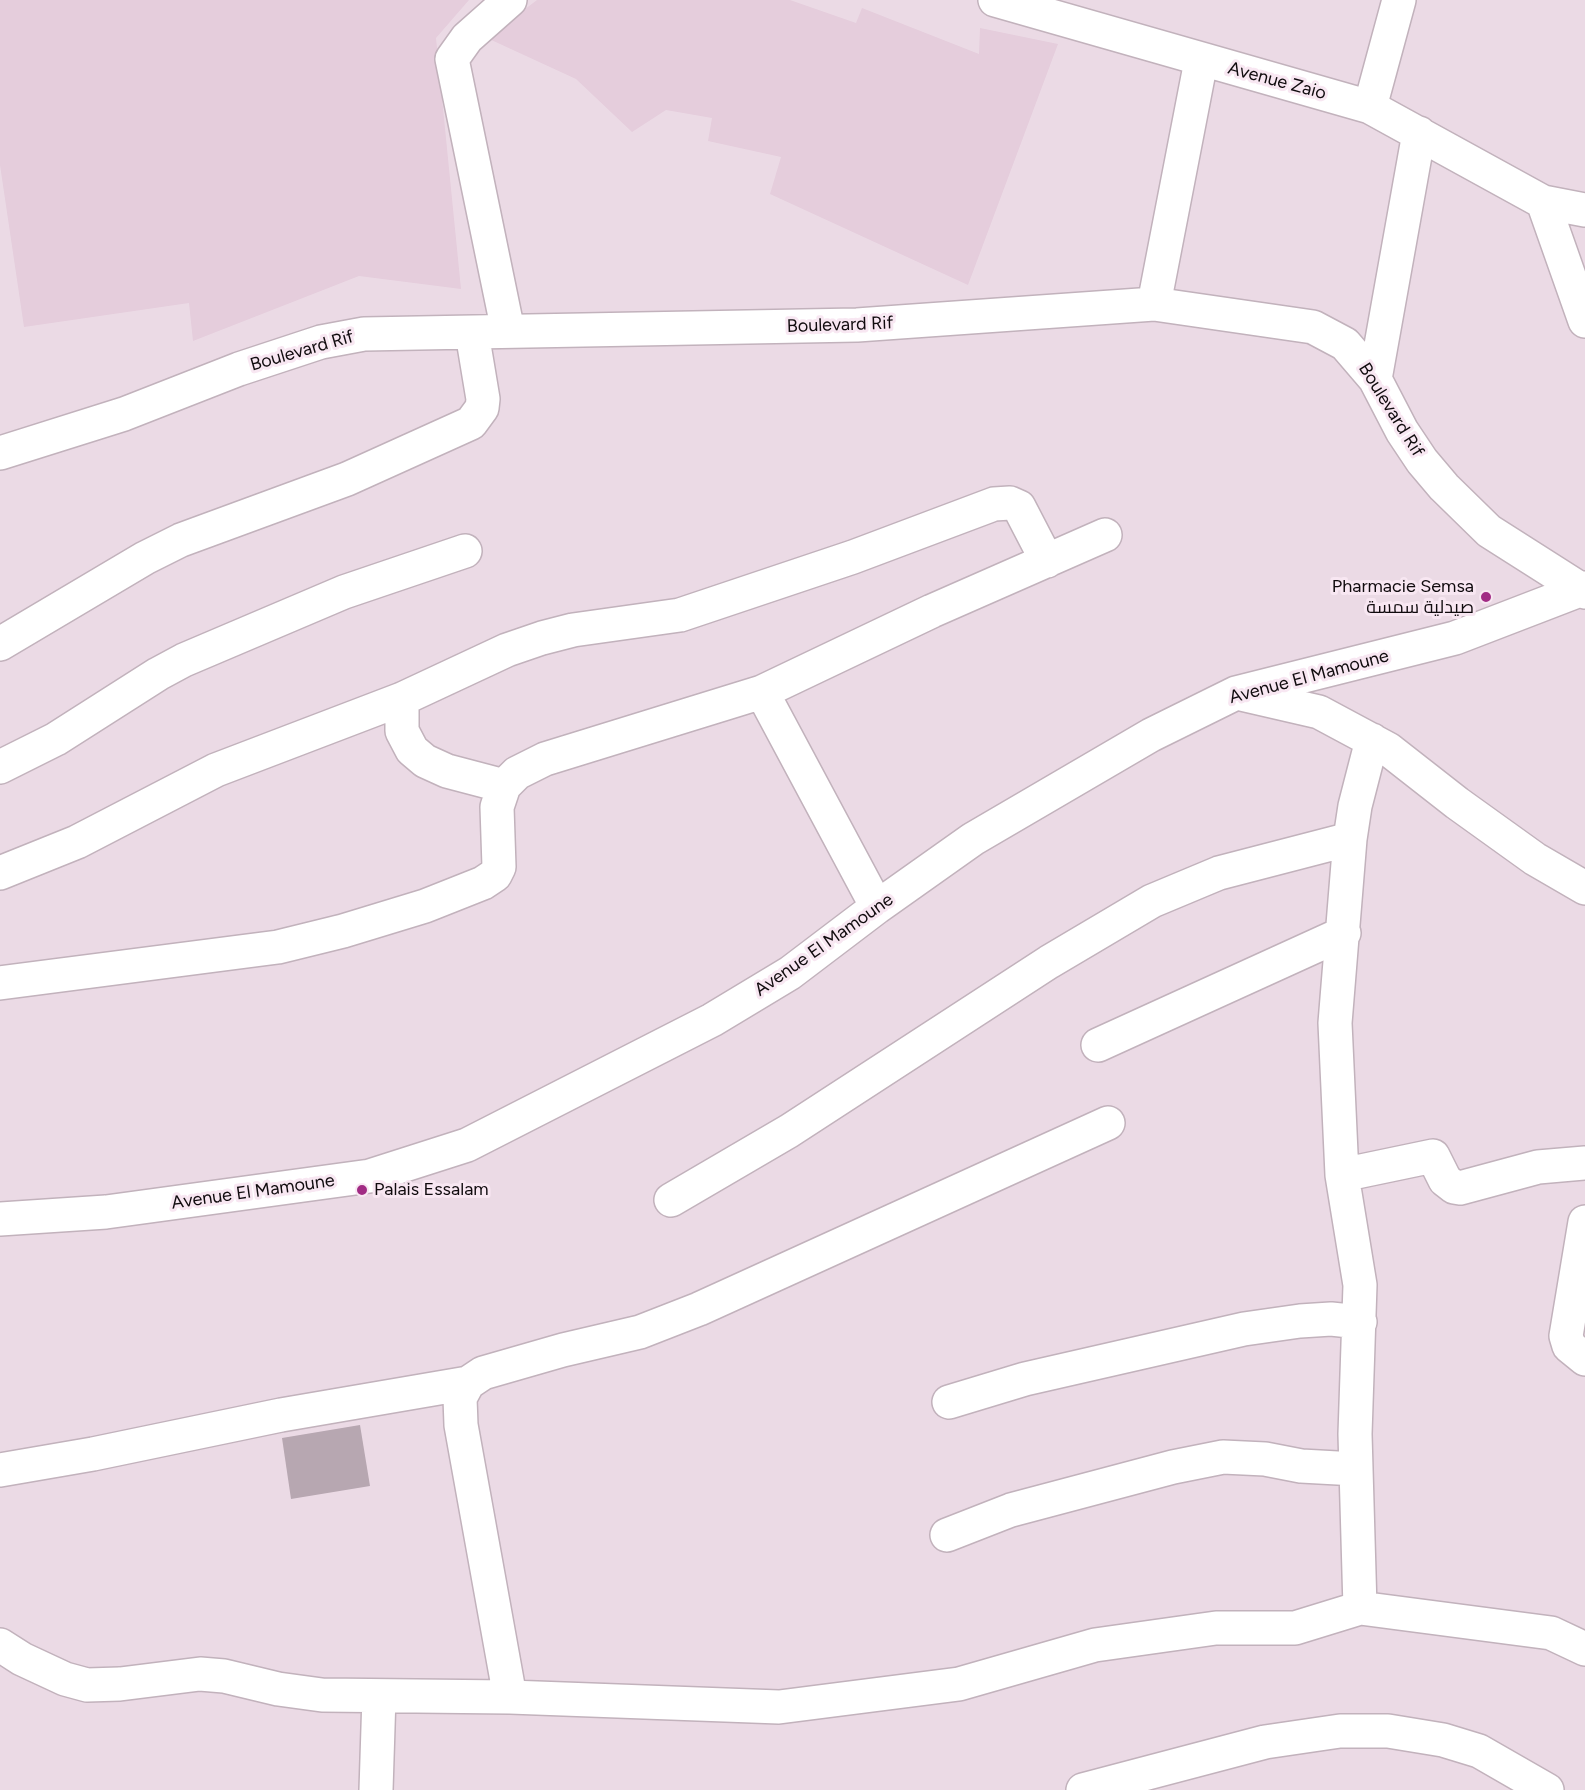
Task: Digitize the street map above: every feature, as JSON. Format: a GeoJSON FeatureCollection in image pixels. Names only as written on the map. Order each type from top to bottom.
{"type":"FeatureCollection","features":[{"type":"Feature","properties":{"kind":"street"},"geometry":{"type":"LineString","coordinates":[[508,331],[453,59],[467,38],[510,0]]}},
{"type":"Feature","properties":{"kind":"street","name":"Avenue Zaio"},"geometry":{"type":"LineString","coordinates":[[995,0],[1201,61],[1302,86],[1370,107],[1542,202],[1585,210]]}},
{"type":"Feature","properties":{"kind":"street"},"geometry":{"type":"LineString","coordinates":[[1370,107],[1399,0]]}},
{"type":"Feature","properties":{"kind":"street"},"geometry":{"type":"LineString","coordinates":[[1154,304],[1201,61]]}},
{"type":"Feature","properties":{"kind":"street"},"geometry":{"type":"LineString","coordinates":[[1375,379],[1419,133]]}},
{"type":"Feature","properties":{"kind":"street"},"geometry":{"type":"LineString","coordinates":[[1542,202],[1585,321]]}},
{"type":"Feature","properties":{"kind":"street","name":"Boulevard Rif"},"geometry":{"type":"LineString","coordinates":[[0,453],[124,414],[239,369],[321,342],[364,334],[857,325],[1154,304],[1313,327],[1345,344],[1360,358],[1375,379],[1402,431],[1422,461],[1444,487],[1489,531],[1584,590]]}},
{"type":"Feature","properties":{"kind":"street"},"geometry":{"type":"LineString","coordinates":[[0,644],[145,558],[181,540],[347,479],[471,423],[482,408],[483,399],[472,333]]}},
{"type":"Feature","properties":{"kind":"street"},"geometry":{"type":"LineString","coordinates":[[0,873],[77,842],[216,770],[402,699],[507,650],[534,641],[573,630],[680,615],[853,557],[994,504],[1010,503],[1018,507],[1047,561]]}},
{"type":"Feature","properties":{"kind":"street"},"geometry":{"type":"LineString","coordinates":[[0,983],[278,947],[343,931],[425,906],[483,884],[495,875],[499,867],[501,858],[497,807],[504,786],[517,773],[545,759],[762,692],[851,648],[1105,535]]}},
{"type":"Feature","properties":{"kind":"street"},"geometry":{"type":"LineString","coordinates":[[0,767],[64,735],[158,674],[237,636],[344,592],[465,551]]}},
{"type":"Feature","properties":{"kind":"street","name":"Avenue El Mamoune"},"geometry":{"type":"LineString","coordinates":[[0,1219],[106,1212],[370,1176],[467,1144],[712,1020],[790,973],[877,907],[973,839],[1151,735],[1236,693],[1455,638],[1584,590]]}},
{"type":"Feature","properties":{"kind":"street"},"geometry":{"type":"LineString","coordinates":[[762,692],[877,907]]}},
{"type":"Feature","properties":{"kind":"street"},"geometry":{"type":"LineString","coordinates":[[1236,693],[1319,712],[1388,748],[1457,803],[1535,859],[1585,888]]}},
{"type":"Feature","properties":{"kind":"street"},"geometry":{"type":"LineString","coordinates":[[402,699],[402,731],[412,750],[425,761],[447,771],[504,786]]}},
{"type":"Feature","properties":{"kind":"street"},"geometry":{"type":"LineString","coordinates":[[1360,1608],[1355,1434],[1360,1285],[1342,1175],[1335,1023],[1350,839],[1372,740]]}},
{"type":"Feature","properties":{"kind":"street"},"geometry":{"type":"LineString","coordinates":[[670,1200],[789,1131],[1049,962],[1152,901],[1219,873],[1350,839]]}},
{"type":"Feature","properties":{"kind":"street"},"geometry":{"type":"LineString","coordinates":[[1098,1044],[1344,933]]}},
{"type":"Feature","properties":{"kind":"street"},"geometry":{"type":"LineString","coordinates":[[0,1470],[93,1454],[281,1415],[468,1383],[489,1372],[563,1350],[640,1332],[699,1309],[1108,1123]]}},
{"type":"Feature","properties":{"kind":"street"},"geometry":{"type":"LineString","coordinates":[[1342,1175],[1433,1156],[1445,1180],[1454,1187],[1460,1188],[1538,1167],[1585,1163]]}},
{"type":"Feature","properties":{"kind":"street"},"geometry":{"type":"LineString","coordinates":[[1585,1222],[1566,1336],[1569,1346],[1585,1359]]}},
{"type":"Feature","properties":{"kind":"street"},"geometry":{"type":"LineString","coordinates":[[949,1402],[1025,1379],[1244,1329],[1331,1319],[1360,1322]]}},
{"type":"Feature","properties":{"kind":"street"},"geometry":{"type":"LineString","coordinates":[[468,1383],[459,1398],[461,1425],[510,1697]]}},
{"type":"Feature","properties":{"kind":"street"},"geometry":{"type":"LineString","coordinates":[[947,1535],[1011,1510],[1173,1467],[1223,1457],[1265,1459],[1301,1466],[1356,1469]]}},
{"type":"Feature","properties":{"kind":"street"},"geometry":{"type":"LineString","coordinates":[[0,1645],[22,1659],[87,1685],[120,1684],[200,1674],[224,1676],[321,1695],[510,1697],[779,1707],[959,1684],[1095,1645],[1216,1628],[1295,1628],[1360,1608],[1551,1633],[1585,1649]]}},
{"type":"Feature","properties":{"kind":"street"},"geometry":{"type":"LineString","coordinates":[[376,1790],[379,1696]]}},
{"type":"Feature","properties":{"kind":"street"},"geometry":{"type":"LineString","coordinates":[[1083,1790],[1265,1742],[1340,1731],[1389,1731],[1443,1740],[1479,1751],[1547,1790]]}},
{"type":"Feature","properties":{"kind":"shaded area"},"geometry":{"type":"Polygon","coordinates":[[[0,0],[469,0],[436,38],[461,289],[359,276],[193,341],[189,303],[24,327],[0,165],[0,0]]]}},
{"type":"Feature","properties":{"kind":"shaded area"},"geometry":{"type":"Polygon","coordinates":[[[537,0],[790,0],[856,23],[862,8],[979,54],[980,28],[1058,44],[968,285],[770,194],[781,157],[708,141],[712,118],[666,110],[632,132],[576,79],[487,38],[537,0]]]}},
{"type":"Feature","properties":{"kind":"building"},"geometry":{"type":"Polygon","coordinates":[[[360,1425],[370,1486],[291,1499],[282,1438],[360,1425]]]}},
{"type":"Feature","properties":{"kind":"place","name":"Pharmacie Semsa صيدلية سمسة"},"geometry":{"type":"Point","coordinates":[1486,597]}},
{"type":"Feature","properties":{"kind":"place","name":"Palais Essalam"},"geometry":{"type":"Point","coordinates":[362,1190]}}]}
